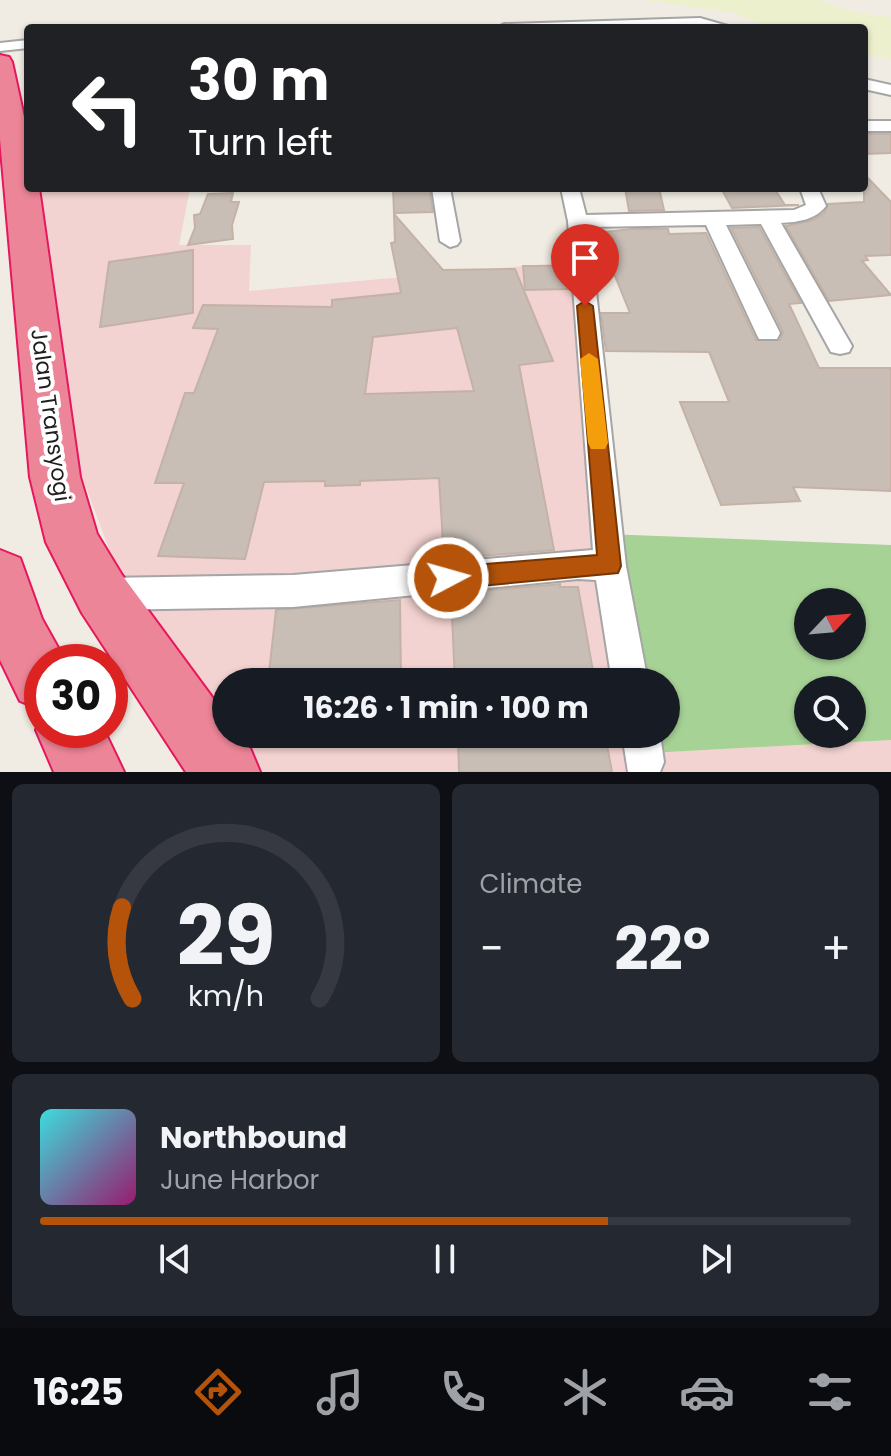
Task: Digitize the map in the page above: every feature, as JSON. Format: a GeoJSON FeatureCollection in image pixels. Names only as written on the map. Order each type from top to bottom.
{"type":"FeatureCollection","features":[{"type":"Feature","properties":{"kind":"highway","name":"Jalan Transyogi"},"geometry":{"type":"LineString","coordinates":[[0,62],[24,174]]}},
{"type":"Feature","properties":{"kind":"highway","name":"Jalan Transyogi"},"geometry":{"type":"LineString","coordinates":[[26,192],[55,477],[73,542],[102,594],[215,768]]}},
{"type":"Feature","properties":{"kind":"highway"},"geometry":{"type":"LineString","coordinates":[[0,576],[24,645]]}},
{"type":"Feature","properties":{"kind":"highway"},"geometry":{"type":"LineString","coordinates":[[77,748],[90,772]]}},
{"type":"Feature","properties":{"kind":"street"},"geometry":{"type":"LineString","coordinates":[[635,24],[709,24]]}},
{"type":"Feature","properties":{"kind":"street"},"geometry":{"type":"LineString","coordinates":[[0,47],[24,44]]}},
{"type":"Feature","properties":{"kind":"street"},"geometry":{"type":"LineString","coordinates":[[868,85],[891,90]]}},
{"type":"Feature","properties":{"kind":"street"},"geometry":{"type":"LineString","coordinates":[[868,126],[891,126]]}},
{"type":"Feature","properties":{"kind":"street"},"geometry":{"type":"LineString","coordinates":[[442,192],[450,241]]}},
{"type":"Feature","properties":{"kind":"street"},"geometry":{"type":"LineString","coordinates":[[571,192],[578,221],[610,566],[628,668]]}},
{"type":"Feature","properties":{"kind":"street"},"geometry":{"type":"LineString","coordinates":[[578,221],[768,218],[805,214],[816,206],[811,192]]}},
{"type":"Feature","properties":{"kind":"street"},"geometry":{"type":"LineString","coordinates":[[712,217],[768,333]]}},
{"type":"Feature","properties":{"kind":"street"},"geometry":{"type":"LineString","coordinates":[[768,218],[840,346]]}},
{"type":"Feature","properties":{"kind":"street"},"geometry":{"type":"LineString","coordinates":[[102,594],[293,591],[578,564],[610,566]]}},
{"type":"Feature","properties":{"kind":"shaded area"},"geometry":{"type":"Polygon","coordinates":[[[39,192],[189,192],[179,245],[251,245],[249,291],[590,260],[627,668],[212,668],[212,718],[129,603],[73,452],[39,192]]]}},
{"type":"Feature","properties":{"kind":"shaded area"},"geometry":{"type":"Polygon","coordinates":[[[891,740],[891,772],[251,772],[234,748],[648,748],[650,753],[794,745],[794,748],[866,748],[866,741],[891,740]]]}},
{"type":"Feature","properties":{"kind":"green space"},"geometry":{"type":"Polygon","coordinates":[[[644,0],[817,0],[858,13],[891,17],[891,60],[868,54],[868,24],[760,24],[736,13],[644,0]]]}},
{"type":"Feature","properties":{"kind":"green space"},"geometry":{"type":"Polygon","coordinates":[[[605,534],[891,545],[891,740],[866,741],[866,676],[794,676],[794,745],[650,753],[648,748],[680,748],[680,668],[626,668],[605,534]]]}},
{"type":"Feature","properties":{"kind":"building"},"geometry":{"type":"Polygon","coordinates":[[[868,134],[891,134],[891,153],[868,154],[868,134]]]}},
{"type":"Feature","properties":{"kind":"building"},"geometry":{"type":"Polygon","coordinates":[[[868,178],[891,202],[891,255],[865,256],[868,260],[862,261],[891,295],[829,301],[786,226],[813,220],[824,213],[828,204],[864,202],[868,178]]]}},
{"type":"Feature","properties":{"kind":"building"},"geometry":{"type":"Polygon","coordinates":[[[393,192],[430,192],[433,212],[394,213],[393,192]]]}},
{"type":"Feature","properties":{"kind":"building"},"geometry":{"type":"Polygon","coordinates":[[[626,192],[660,192],[664,210],[629,211],[626,192]]]}},
{"type":"Feature","properties":{"kind":"building"},"geometry":{"type":"Polygon","coordinates":[[[723,192],[777,192],[785,205],[799,205],[732,208],[723,192]]]}},
{"type":"Feature","properties":{"kind":"building"},"geometry":{"type":"Polygon","coordinates":[[[233,193],[231,202],[239,202],[232,225],[233,239],[188,245],[195,228],[194,215],[200,214],[208,194],[233,193]]]}},
{"type":"Feature","properties":{"kind":"building"},"geometry":{"type":"Polygon","coordinates":[[[394,214],[443,270],[515,269],[553,361],[519,365],[554,550],[444,559],[439,478],[360,481],[360,485],[325,486],[325,481],[264,482],[245,559],[158,556],[184,483],[155,483],[185,393],[194,393],[218,329],[193,328],[203,305],[332,307],[332,300],[401,293],[391,243],[395,242],[394,214]],[[457,328],[373,337],[365,394],[474,391],[457,328]]]}},
{"type":"Feature","properties":{"kind":"building"},"geometry":{"type":"Polygon","coordinates":[[[759,227],[801,303],[789,304],[819,368],[891,368],[891,491],[793,487],[800,501],[721,505],[680,402],[729,402],[709,352],[606,351],[601,313],[630,313],[611,266],[615,266],[603,232],[632,229],[668,229],[669,234],[706,233],[756,340],[780,340],[783,332],[731,228],[759,227]]]}},
{"type":"Feature","properties":{"kind":"building"},"geometry":{"type":"Polygon","coordinates":[[[193,250],[193,313],[100,327],[109,262],[193,250]]]}},
{"type":"Feature","properties":{"kind":"building"},"geometry":{"type":"Polygon","coordinates":[[[523,266],[565,266],[569,289],[525,290],[523,266]]]}},
{"type":"Feature","properties":{"kind":"building"},"geometry":{"type":"Polygon","coordinates":[[[560,584],[560,587],[578,587],[592,668],[454,668],[451,594],[560,584]]]}},
{"type":"Feature","properties":{"kind":"building"},"geometry":{"type":"Polygon","coordinates":[[[400,600],[401,668],[270,668],[276,610],[400,600]]]}},
{"type":"Feature","properties":{"kind":"building"},"geometry":{"type":"Polygon","coordinates":[[[458,748],[608,748],[612,772],[459,772],[458,748]]]}},
{"type":"Feature","properties":{"kind":"slow traffic"},"geometry":{"type":"LineString","coordinates":[[589,359],[598,443]]}},
{"type":"Feature","properties":{"kind":"route"},"geometry":{"type":"LineString","coordinates":[[448,578],[578,564],[610,566],[585,306]]}}]}
